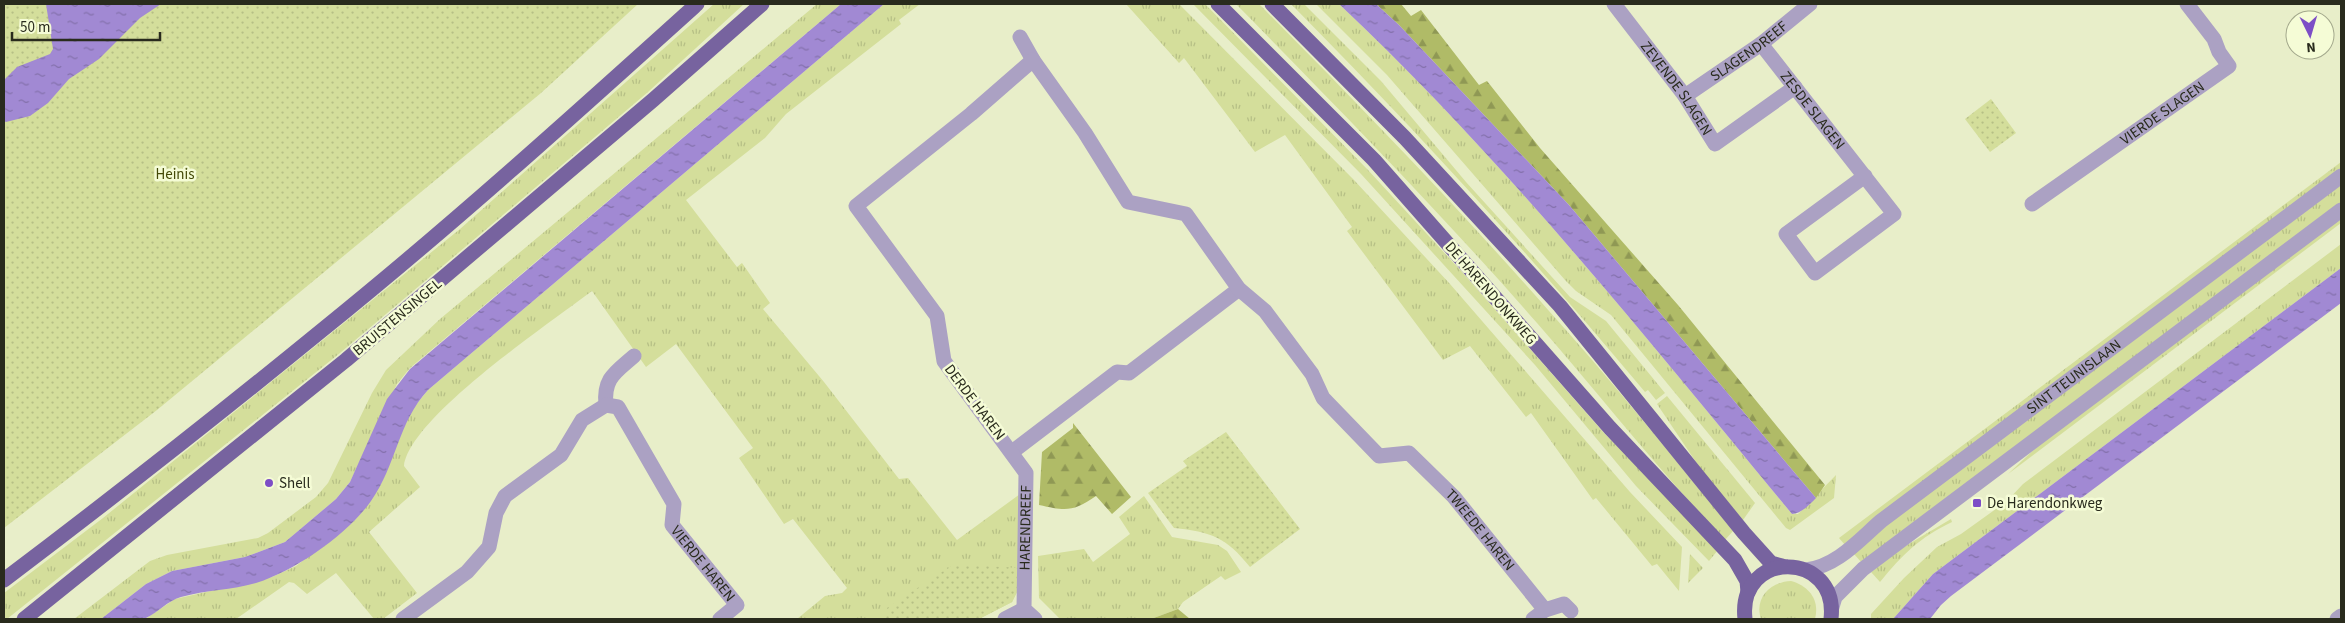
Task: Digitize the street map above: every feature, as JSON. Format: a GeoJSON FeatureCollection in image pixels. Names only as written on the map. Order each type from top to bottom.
{"type":"FeatureCollection","features":[{"type":"Feature","properties":{"kind":"main road"},"geometry":{"type":"LineString","coordinates":[[4,580],[95,511],[322,330],[464,210],[697,4]]}},
{"type":"Feature","properties":{"kind":"main road","name":"BRUISTENSINGEL"},"geometry":{"type":"LineString","coordinates":[[24,619],[346,360],[653,100],[762,4]]}},
{"type":"Feature","properties":{"kind":"main road","name":"DE HARENDONKWEG"},"geometry":{"type":"LineString","coordinates":[[1218,4],[1374,160],[1610,428],[1730,554],[1747,581],[1748,592]]}},
{"type":"Feature","properties":{"kind":"main road"},"geometry":{"type":"LineString","coordinates":[[1272,4],[1405,138],[1560,306],[1744,533],[1771,563],[1806,570],[1814,574],[1826,589],[1831,613]]}},
{"type":"Feature","properties":{"kind":"main road"},"geometry":{"type":"LineString","coordinates":[[1745,619],[1745,601],[1748,592],[1762,575],[1782,566]]}},
{"type":"Feature","properties":{"kind":"street","name":"ZEVENDE SLAGEN"},"geometry":{"type":"LineString","coordinates":[[1614,4],[1684,96],[1715,144],[1795,87]]}},
{"type":"Feature","properties":{"kind":"street","name":"SLAGENDREEF"},"geometry":{"type":"LineString","coordinates":[[1684,96],[1760,44],[1810,4]]}},
{"type":"Feature","properties":{"kind":"street","name":"VIERDE SLAGEN"},"geometry":{"type":"LineString","coordinates":[[2032,204],[2229,66],[2219,52],[2214,40],[2187,4]]}},
{"type":"Feature","properties":{"kind":"street"},"geometry":{"type":"LineString","coordinates":[[1020,37],[1033,60],[1085,133],[1128,202],[1186,214],[1239,289]]}},
{"type":"Feature","properties":{"kind":"street","name":"ZESDE SLAGEN"},"geometry":{"type":"LineString","coordinates":[[1760,44],[1795,87],[1865,176],[1894,214],[1815,273],[1786,234],[1865,176]]}},
{"type":"Feature","properties":{"kind":"street","name":"DERDE HAREN"},"geometry":{"type":"LineString","coordinates":[[1033,60],[971,114],[856,206],[938,316],[944,361],[1012,452],[1117,372],[1129,373],[1136,368],[1239,289]]}},
{"type":"Feature","properties":{"kind":"street","name":"SINT TEUNISLAAN"},"geometry":{"type":"LineString","coordinates":[[1806,570],[1822,567],[1841,556],[1889,515],[2341,176]]}},
{"type":"Feature","properties":{"kind":"street","name":"SINT TEUNISLAAN"},"geometry":{"type":"LineString","coordinates":[[1831,613],[1835,597],[1863,570],[2341,210]]}},
{"type":"Feature","properties":{"kind":"street","name":"TWEEDE HAREN"},"geometry":{"type":"LineString","coordinates":[[1239,289],[1265,311],[1312,374],[1323,398],[1379,456],[1410,453],[1454,497],[1539,615],[1564,604],[1571,610]]}},
{"type":"Feature","properties":{"kind":"street"},"geometry":{"type":"LineString","coordinates":[[403,619],[467,572],[489,547],[496,513],[505,496],[561,455],[582,420],[606,404],[604,392],[610,378],[634,356]]}},
{"type":"Feature","properties":{"kind":"street","name":"VIERDE HAREN"},"geometry":{"type":"LineString","coordinates":[[606,404],[618,407],[674,504],[672,525],[737,605],[720,619]]}},
{"type":"Feature","properties":{"kind":"street","name":"HARENDREEF"},"geometry":{"type":"LineString","coordinates":[[1005,619],[1029,614],[1026,473],[1012,452]]}},
{"type":"Feature","properties":{"kind":"street"},"geometry":{"type":"LineString","coordinates":[[2337,619],[2341,616]]}},
{"type":"Feature","properties":{"kind":"green space","name":"Heinis"},"geometry":{"type":"Polygon","coordinates":[[[4,4],[638,4],[541,93],[157,410],[4,528],[4,4]]]}},
{"type":"Feature","properties":{"kind":"green space"},"geometry":{"type":"Polygon","coordinates":[[[714,4],[744,4],[648,92],[340,353],[7,619],[4,619],[4,593],[103,518],[460,229],[714,4]]]}},
{"type":"Feature","properties":{"kind":"green space"},"geometry":{"type":"Polygon","coordinates":[[[817,4],[841,4],[410,368],[397,384],[350,482],[336,499],[285,542],[245,557],[172,571],[146,584],[101,619],[74,619],[150,561],[167,555],[258,538],[268,533],[316,497],[328,483],[372,393],[386,370],[440,319],[817,4]]]}},
{"type":"Feature","properties":{"kind":"green space"},"geometry":{"type":"Polygon","coordinates":[[[884,4],[920,4],[899,20],[901,24],[786,114],[765,138],[686,200],[737,267],[742,263],[770,303],[763,309],[824,382],[899,479],[908,478],[957,540],[1020,494],[1017,592],[1012,602],[979,619],[797,619],[825,596],[842,593],[847,588],[793,519],[784,524],[739,458],[753,448],[676,344],[646,367],[592,291],[484,372],[430,422],[412,446],[404,466],[420,487],[369,532],[417,593],[383,619],[374,619],[336,573],[307,594],[294,583],[289,582],[236,619],[145,619],[175,599],[272,577],[296,566],[355,520],[382,482],[409,413],[428,390],[884,4]]]}},
{"type":"Feature","properties":{"kind":"green space"},"geometry":{"type":"Polygon","coordinates":[[[1126,4],[1179,4],[1354,180],[1450,284],[1630,492],[1682,547],[1679,591],[1657,564],[1652,566],[1596,498],[1593,500],[1531,413],[1526,417],[1470,346],[1443,360],[1347,231],[1352,227],[1285,135],[1255,152],[1184,58],[1179,63],[1126,4]]]}},
{"type":"Feature","properties":{"kind":"green space"},"geometry":{"type":"Polygon","coordinates":[[[1193,4],[1205,4],[1368,170],[1462,272],[1604,433],[1718,550],[1709,561],[1636,486],[1535,365],[1361,174],[1193,4]]]}},
{"type":"Feature","properties":{"kind":"green space"},"geometry":{"type":"Polygon","coordinates":[[[1236,4],[1259,4],[1370,117],[1514,271],[1596,365],[1733,531],[1725,540],[1464,241],[1236,4]]]}},
{"type":"Feature","properties":{"kind":"green space"},"geometry":{"type":"Polygon","coordinates":[[[1291,4],[1304,4],[1381,81],[1466,182],[1570,297],[1606,321],[1665,393],[1656,400],[1648,390],[1645,392],[1560,292],[1472,195],[1291,4]]]}},
{"type":"Feature","properties":{"kind":"green space"},"geometry":{"type":"Polygon","coordinates":[[[1316,4],[1339,4],[1459,125],[1517,188],[1629,317],[1792,514],[1798,514],[1836,475],[1834,498],[1790,530],[1786,528],[1611,315],[1576,291],[1565,280],[1387,75],[1316,4]]]}},
{"type":"Feature","properties":{"kind":"green space"},"geometry":{"type":"Polygon","coordinates":[[[1376,4],[1401,4],[1411,16],[1421,10],[1479,85],[1487,81],[1540,148],[1678,305],[1825,485],[1816,498],[1569,205],[1399,25],[1376,4]]]}},
{"type":"Feature","properties":{"kind":"green space"},"geometry":{"type":"Polygon","coordinates":[[[1991,99],[2016,133],[1990,152],[1965,119],[1991,99]]]}},
{"type":"Feature","properties":{"kind":"green space"},"geometry":{"type":"Polygon","coordinates":[[[2341,162],[2341,169],[1845,545],[1839,538],[2341,162]]]}},
{"type":"Feature","properties":{"kind":"green space"},"geometry":{"type":"Polygon","coordinates":[[[2341,183],[2341,203],[1862,563],[1854,554],[1885,524],[2341,183]]]}},
{"type":"Feature","properties":{"kind":"green space"},"geometry":{"type":"Polygon","coordinates":[[[2341,217],[2341,223],[2008,474],[2041,443],[2341,217]]]}},
{"type":"Feature","properties":{"kind":"green space"},"geometry":{"type":"Polygon","coordinates":[[[2341,244],[2341,268],[1933,574],[1893,619],[1871,619],[1871,614],[1904,578],[1937,547],[1961,534],[2007,501],[2023,484],[2341,244]]]}},
{"type":"Feature","properties":{"kind":"green space"},"geometry":{"type":"Polygon","coordinates":[[[1667,396],[1755,503],[1743,520],[1702,471],[1657,404],[1667,396]]]}},
{"type":"Feature","properties":{"kind":"green space"},"geometry":{"type":"Polygon","coordinates":[[[1073,423],[1131,497],[1112,514],[1096,496],[1081,505],[1069,509],[1039,505],[1042,452],[1073,428],[1073,423]]]}},
{"type":"Feature","properties":{"kind":"green space"},"geometry":{"type":"Polygon","coordinates":[[[1226,432],[1300,529],[1250,567],[1233,549],[1217,538],[1208,534],[1174,528],[1148,493],[1187,466],[1183,461],[1226,432]]]}},
{"type":"Feature","properties":{"kind":"green space"},"geometry":{"type":"Polygon","coordinates":[[[1144,496],[1172,537],[1218,545],[1227,551],[1241,572],[1225,580],[1221,576],[1183,602],[1178,609],[1151,619],[1060,619],[1039,598],[1038,556],[1084,549],[1093,562],[1130,534],[1119,517],[1144,496]]]}},
{"type":"Feature","properties":{"kind":"green space"},"geometry":{"type":"Polygon","coordinates":[[[1951,519],[1952,522],[1912,547],[1880,582],[1871,572],[1897,551],[1951,519]]]}},
{"type":"Feature","properties":{"kind":"green space"},"geometry":{"type":"Polygon","coordinates":[[[1690,554],[1703,568],[1688,583],[1690,554]]]}},
{"type":"Feature","properties":{"kind":"green space"},"geometry":{"type":"Polygon","coordinates":[[[954,564],[1018,568],[1017,592],[1012,602],[979,619],[886,619],[887,608],[954,564]]]}},
{"type":"Feature","properties":{"kind":"green space"},"geometry":{"type":"Polygon","coordinates":[[[1791,581],[1803,586],[1812,595],[1816,606],[1815,619],[1761,619],[1760,604],[1766,592],[1776,584],[1791,581]]]}},
{"type":"Feature","properties":{"kind":"green space"},"geometry":{"type":"Polygon","coordinates":[[[1178,609],[1190,619],[1151,619],[1178,609]]]}},
{"type":"Feature","properties":{"kind":"water"},"geometry":{"type":"Polygon","coordinates":[[[46,4],[161,4],[140,18],[99,59],[69,79],[48,103],[30,116],[6,122],[4,121],[4,80],[17,67],[50,54],[53,49],[46,4]]]}},
{"type":"Feature","properties":{"kind":"water"},"geometry":{"type":"Polygon","coordinates":[[[841,4],[884,4],[428,390],[410,416],[386,473],[371,501],[361,514],[335,538],[320,550],[287,570],[256,583],[181,597],[171,601],[151,616],[142,619],[101,619],[146,584],[172,571],[245,557],[285,542],[336,499],[350,482],[387,399],[410,369],[841,4]]]}},
{"type":"Feature","properties":{"kind":"water"},"geometry":{"type":"Polygon","coordinates":[[[1339,4],[1376,4],[1399,25],[1569,205],[1816,498],[1811,503],[1802,511],[1792,514],[1629,317],[1517,188],[1400,64],[1339,4]]]}},
{"type":"Feature","properties":{"kind":"water"},"geometry":{"type":"Polygon","coordinates":[[[2341,268],[2341,303],[1951,596],[1930,619],[1893,619],[1933,574],[2341,268]]]}},
{"type":"Feature","properties":{"kind":"place","name":"Shell"},"geometry":{"type":"Point","coordinates":[269,483]}},
{"type":"Feature","properties":{"kind":"place","name":"De Harendonkweg"},"geometry":{"type":"Point","coordinates":[1977,503]}}]}
